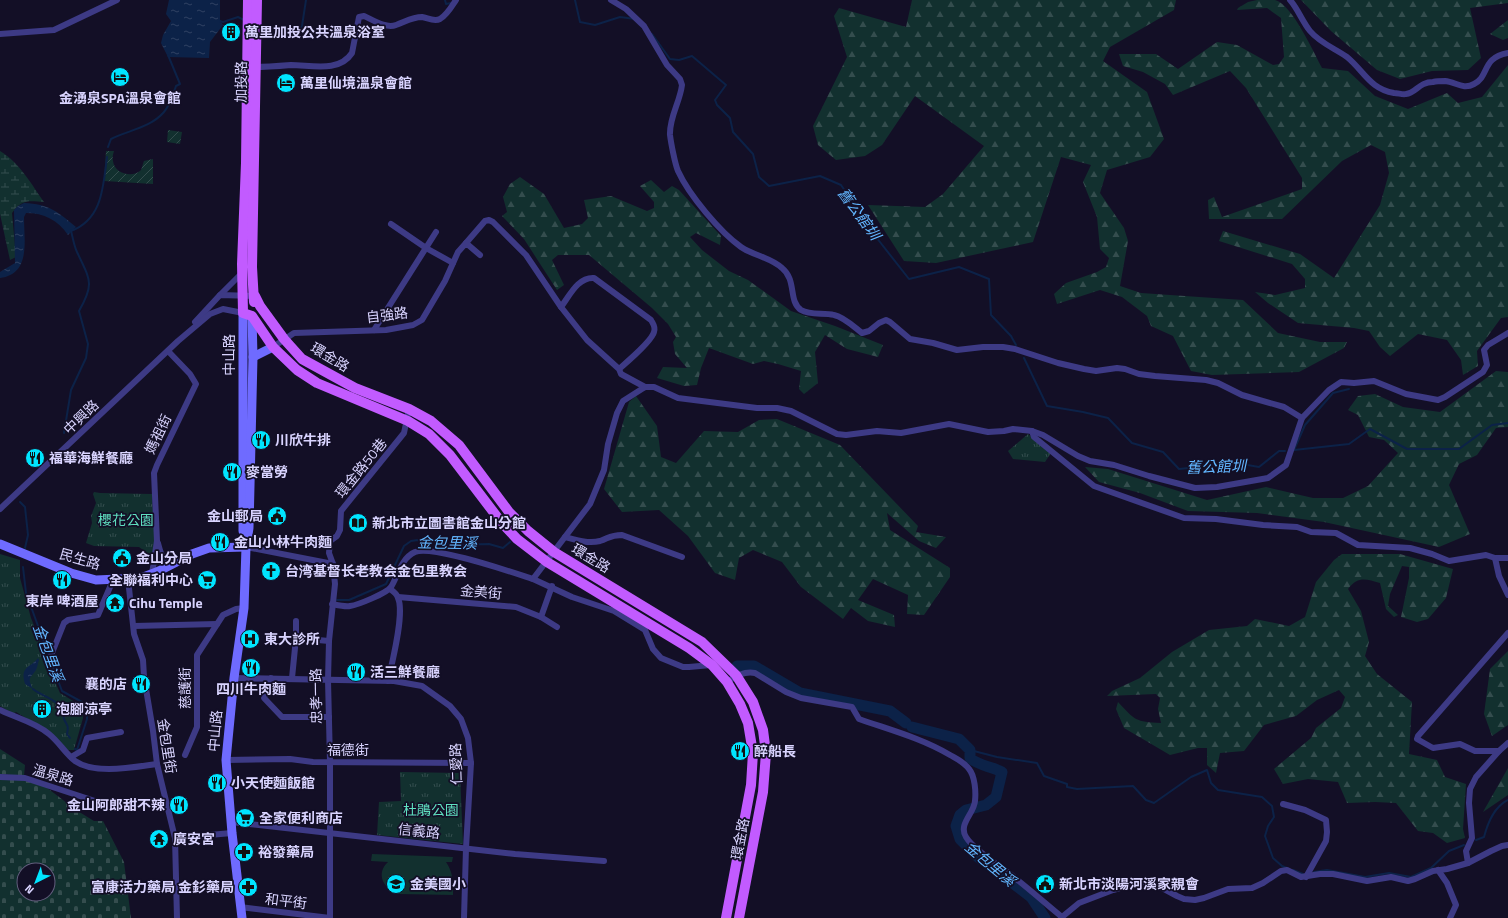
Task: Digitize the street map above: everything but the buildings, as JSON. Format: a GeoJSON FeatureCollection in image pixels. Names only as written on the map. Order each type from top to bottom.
{"type":"FeatureCollection","features":[{"type":"Feature","properties":{"kind":"main road","name":"加投路"},"geometry":{"type":"LineString","coordinates":[[248,0],[252,67]]}},
{"type":"Feature","properties":{"kind":"main road","name":"加投路"},"geometry":{"type":"LineString","coordinates":[[250,164],[252,67],[257,0]]}},
{"type":"Feature","properties":{"kind":"main road","name":"中山路"},"geometry":{"type":"LineString","coordinates":[[248,314],[242,296],[242,273],[250,164]]}},
{"type":"Feature","properties":{"kind":"main road"},"geometry":{"type":"LineString","coordinates":[[248,314],[255,296],[252,267],[250,164]]}},
{"type":"Feature","properties":{"kind":"main road","name":"環金路"},"geometry":{"type":"LineString","coordinates":[[255,296],[260,306],[284,339],[302,359],[354,388],[409,409],[431,421],[459,446],[509,512],[554,552],[702,642],[736,676],[753,702],[763,730],[766,753],[763,792],[739,918]]}},
{"type":"Feature","properties":{"kind":"main road","name":"環金路"},"geometry":{"type":"LineString","coordinates":[[248,314],[273,347],[297,370],[317,383],[407,421],[429,434],[450,455],[501,522],[517,539],[547,562],[689,648],[712,665],[727,682],[740,704],[748,723],[753,753],[751,785],[726,918]]}},
{"type":"Feature","properties":{"kind":"street"},"geometry":{"type":"LineString","coordinates":[[0,34],[54,30],[117,0]]}},
{"type":"Feature","properties":{"kind":"street"},"geometry":{"type":"LineString","coordinates":[[252,67],[292,65],[323,67],[340,64],[349,58],[352,53],[359,17],[364,16],[386,26],[395,26],[409,19],[422,17],[439,20],[444,16],[456,0]]}},
{"type":"Feature","properties":{"kind":"street"},"geometry":{"type":"LineString","coordinates":[[611,0],[626,9],[644,26],[667,65],[680,79],[682,85],[671,124],[670,135],[678,170],[699,205],[738,245],[746,251],[767,258],[781,267],[788,274],[797,307],[803,311],[839,316],[862,333],[869,331],[879,323],[886,320],[910,338],[933,342],[957,350],[983,347],[1002,347],[1015,349],[1058,363],[1096,371],[1117,368],[1139,374],[1206,380],[1218,383],[1242,395],[1284,407],[1302,418]]}},
{"type":"Feature","properties":{"kind":"street"},"geometry":{"type":"LineString","coordinates":[[1290,0],[1297,8],[1310,31],[1314,35],[1323,43],[1347,58],[1364,76],[1378,88],[1386,92],[1406,95],[1423,83],[1427,82],[1446,81],[1465,87],[1474,84],[1479,80],[1491,60],[1499,54],[1508,53]]}},
{"type":"Feature","properties":{"kind":"street","name":"自強路"},"geometry":{"type":"LineString","coordinates":[[273,347],[294,333],[386,330],[413,325],[422,320],[445,281],[458,252],[485,221],[489,220],[493,222],[526,255],[561,307]]}},
{"type":"Feature","properties":{"kind":"street"},"geometry":{"type":"LineString","coordinates":[[392,224],[426,248],[453,263]]}},
{"type":"Feature","properties":{"kind":"street"},"geometry":{"type":"LineString","coordinates":[[374,330],[436,232]]}},
{"type":"Feature","properties":{"kind":"street"},"geometry":{"type":"LineString","coordinates":[[466,243],[480,255]]}},
{"type":"Feature","properties":{"kind":"street","name":"中興路"},"geometry":{"type":"LineString","coordinates":[[0,509],[168,351],[242,273]]}},
{"type":"Feature","properties":{"kind":"street"},"geometry":{"type":"LineString","coordinates":[[620,369],[650,339],[654,332],[654,326],[650,320],[594,278],[582,280],[561,307],[587,340],[620,369],[621,374],[645,387],[654,387],[678,398],[742,406],[784,409],[809,419],[837,434],[846,435],[877,431],[901,433],[950,424],[988,432],[1012,429],[1032,431],[1043,435],[1078,456],[1090,461],[1114,465],[1195,488],[1217,487],[1268,478],[1286,465],[1302,418],[1329,390],[1341,382],[1354,383],[1374,381],[1406,394],[1438,400],[1483,372],[1487,365],[1484,350],[1488,345],[1508,333]]}},
{"type":"Feature","properties":{"kind":"street"},"geometry":{"type":"LineString","coordinates":[[220,295],[255,296]]}},
{"type":"Feature","properties":{"kind":"street","name":"中興路"},"geometry":{"type":"LineString","coordinates":[[178,341],[210,314],[223,308],[248,314]]}},
{"type":"Feature","properties":{"kind":"street","name":"中山路"},"geometry":{"type":"LineString","coordinates":[[242,918],[232,833],[226,760],[234,678],[244,608],[246,547],[249,528],[253,357],[248,314]]}},
{"type":"Feature","properties":{"kind":"street","name":"中山路"},"geometry":{"type":"LineString","coordinates":[[246,547],[243,529],[248,314]]}},
{"type":"Feature","properties":{"kind":"street"},"geometry":{"type":"LineString","coordinates":[[253,357],[273,347]]}},
{"type":"Feature","properties":{"kind":"street","name":"媽祖街"},"geometry":{"type":"LineString","coordinates":[[152,574],[157,541],[154,473],[196,384],[190,374],[168,351]]}},
{"type":"Feature","properties":{"kind":"street"},"geometry":{"type":"LineString","coordinates":[[534,579],[590,504],[604,470],[608,444],[617,413],[623,401],[645,387]]}},
{"type":"Feature","properties":{"kind":"street","name":"環金路50巷"},"geometry":{"type":"LineString","coordinates":[[333,564],[329,553],[330,542],[340,530],[341,512],[404,433],[409,409]]}},
{"type":"Feature","properties":{"kind":"street"},"geometry":{"type":"LineString","coordinates":[[1032,431],[1034,437],[1094,486],[1184,518],[1216,519],[1263,525],[1297,527],[1311,532],[1336,533],[1358,545],[1410,548],[1432,554],[1449,561],[1486,556],[1508,558]]}},
{"type":"Feature","properties":{"kind":"street"},"geometry":{"type":"LineString","coordinates":[[565,537],[590,543],[600,541],[612,535],[622,535],[682,557]]}},
{"type":"Feature","properties":{"kind":"street","name":"媽祖街"},"geometry":{"type":"LineString","coordinates":[[157,541],[162,556],[168,561],[175,562]]}},
{"type":"Feature","properties":{"kind":"street","name":"民生路"},"geometry":{"type":"LineString","coordinates":[[0,544],[71,573],[96,580],[141,578],[192,554],[209,548],[246,547]]}},
{"type":"Feature","properties":{"kind":"street"},"geometry":{"type":"LineString","coordinates":[[246,547],[333,564]]}},
{"type":"Feature","properties":{"kind":"street"},"geometry":{"type":"LineString","coordinates":[[332,604],[349,606],[367,600],[390,588],[405,560],[415,552],[427,551],[460,557],[534,579],[552,586],[572,597],[614,611],[645,630],[653,649],[661,658],[683,667],[712,665]]}},
{"type":"Feature","properties":{"kind":"street"},"geometry":{"type":"LineString","coordinates":[[1495,558],[1499,576],[1508,595]]}},
{"type":"Feature","properties":{"kind":"street","name":"忠孝一路"},"geometry":{"type":"LineString","coordinates":[[330,918],[328,641],[335,584],[333,564]]}},
{"type":"Feature","properties":{"kind":"street","name":"金包里街"},"geometry":{"type":"LineString","coordinates":[[128,578],[134,634],[143,660],[144,677],[154,731],[157,764],[175,838],[177,918]]}},
{"type":"Feature","properties":{"kind":"street"},"geometry":{"type":"LineString","coordinates":[[48,663],[64,623],[68,620],[98,615],[113,580]]}},
{"type":"Feature","properties":{"kind":"street"},"geometry":{"type":"LineString","coordinates":[[541,617],[552,586]]}},
{"type":"Feature","properties":{"kind":"street"},"geometry":{"type":"LineString","coordinates":[[388,681],[397,642],[400,606],[398,597],[390,588]]}},
{"type":"Feature","properties":{"kind":"street","name":"金美街"},"geometry":{"type":"LineString","coordinates":[[398,597],[516,607],[541,617],[556,627]]}},
{"type":"Feature","properties":{"kind":"street","name":"慈護街"},"geometry":{"type":"LineString","coordinates":[[185,755],[197,726],[196,655],[223,615],[236,609],[244,608]]}},
{"type":"Feature","properties":{"kind":"street"},"geometry":{"type":"LineString","coordinates":[[292,678],[296,638],[296,620]]}},
{"type":"Feature","properties":{"kind":"street"},"geometry":{"type":"LineString","coordinates":[[134,626],[217,624]]}},
{"type":"Feature","properties":{"kind":"street"},"geometry":{"type":"LineString","coordinates":[[1498,751],[1476,751],[1460,744],[1433,748],[1417,739],[1508,633]]}},
{"type":"Feature","properties":{"kind":"street"},"geometry":{"type":"LineString","coordinates":[[296,638],[328,641]]}},
{"type":"Feature","properties":{"kind":"street"},"geometry":{"type":"LineString","coordinates":[[727,682],[736,676],[749,672],[755,673],[786,692],[801,698],[852,707],[859,719],[935,746],[962,762],[970,770],[974,781],[975,803],[973,810],[963,828],[966,837],[973,845],[1061,918],[1079,903],[1113,890],[1144,882],[1153,883],[1184,899],[1195,900],[1228,889],[1252,888],[1263,883],[1281,870],[1287,870],[1302,878],[1320,874],[1333,874],[1367,881],[1392,877],[1408,881],[1433,871],[1468,864],[1491,851],[1508,845]]}},
{"type":"Feature","properties":{"kind":"street","name":"仁愛路"},"geometry":{"type":"LineString","coordinates":[[234,678],[388,681],[422,686],[450,706],[461,720],[468,738],[471,763],[464,918]]}},
{"type":"Feature","properties":{"kind":"street"},"geometry":{"type":"LineString","coordinates":[[271,678],[264,698],[282,717],[329,717]]}},
{"type":"Feature","properties":{"kind":"street"},"geometry":{"type":"LineString","coordinates":[[0,710],[13,717],[26,720],[49,734],[71,757],[84,765],[101,769],[126,768],[157,764]]}},
{"type":"Feature","properties":{"kind":"street"},"geometry":{"type":"LineString","coordinates":[[71,757],[83,750],[87,738],[121,732]]}},
{"type":"Feature","properties":{"kind":"street"},"geometry":{"type":"LineString","coordinates":[[1468,864],[1466,851],[1472,838],[1469,803],[1470,789],[1476,777],[1498,751],[1508,743]]}},
{"type":"Feature","properties":{"kind":"street","name":"福德街"},"geometry":{"type":"LineString","coordinates":[[226,760],[290,759],[313,762],[471,763]]}},
{"type":"Feature","properties":{"kind":"street","name":"溫泉路"},"geometry":{"type":"LineString","coordinates":[[0,777],[25,778],[98,802]]}},
{"type":"Feature","properties":{"kind":"street"},"geometry":{"type":"LineString","coordinates":[[1283,804],[1305,810],[1326,820],[1328,832],[1326,841],[1306,877]]}},
{"type":"Feature","properties":{"kind":"street","name":"信義路"},"geometry":{"type":"LineString","coordinates":[[231,822],[515,854],[604,861]]}},
{"type":"Feature","properties":{"kind":"street"},"geometry":{"type":"LineString","coordinates":[[175,838],[232,833]]}},
{"type":"Feature","properties":{"kind":"street"},"geometry":{"type":"LineString","coordinates":[[1438,870],[1456,905],[1450,918]]}},
{"type":"Feature","properties":{"kind":"street","name":"和平街"},"geometry":{"type":"LineString","coordinates":[[240,907],[330,918]]}},
{"type":"Feature","properties":{"kind":"green space"},"geometry":{"type":"Polygon","coordinates":[[[912,0],[1176,0],[1174,10],[1110,47],[1103,61],[1147,92],[1164,139],[1150,157],[1107,170],[1100,193],[1124,228],[1128,241],[1120,286],[1141,293],[1243,300],[1278,333],[1320,342],[1347,342],[1344,348],[1299,372],[1212,375],[1191,371],[1173,336],[1151,326],[1147,316],[1122,297],[1100,290],[1057,304],[1054,294],[1066,283],[1097,272],[1106,267],[1109,258],[1100,249],[1097,217],[1083,182],[1091,165],[1061,157],[1033,242],[936,263],[904,261],[868,205],[925,207],[943,194],[984,146],[915,96],[882,145],[865,156],[836,160],[818,145],[813,126],[847,57],[834,16],[839,8],[906,27],[912,0]]]}},
{"type":"Feature","properties":{"kind":"green space"},"geometry":{"type":"Polygon","coordinates":[[[1257,0],[1275,0],[1282,3],[1302,30],[1322,68],[1348,71],[1375,96],[1408,109],[1447,93],[1458,103],[1482,97],[1508,65],[1508,317],[1501,318],[1477,351],[1478,366],[1463,375],[1461,360],[1447,340],[1418,334],[1390,356],[1380,347],[1369,331],[1354,328],[1298,323],[1268,303],[1255,292],[1275,295],[1305,288],[1305,279],[1292,264],[1219,241],[1223,231],[1300,254],[1334,278],[1380,205],[1389,173],[1385,152],[1371,145],[1342,161],[1282,219],[1209,219],[1208,200],[1214,197],[1222,217],[1302,189],[1302,178],[1246,88],[1230,71],[1173,95],[1165,84],[1143,72],[1123,66],[1119,54],[1156,54],[1178,69],[1217,42],[1237,45],[1273,65],[1279,64],[1284,57],[1281,18],[1267,8],[1237,10],[1248,2],[1257,0]]]}},
{"type":"Feature","properties":{"kind":"green space"},"geometry":{"type":"Polygon","coordinates":[[[1301,0],[1508,0],[1508,3],[1470,8],[1481,58],[1468,70],[1432,71],[1400,79],[1377,70],[1331,31],[1301,0]]]}},
{"type":"Feature","properties":{"kind":"green space"},"geometry":{"type":"Polygon","coordinates":[[[1508,20],[1508,38],[1503,40],[1490,34],[1508,20]]]}},
{"type":"Feature","properties":{"kind":"green space"},"geometry":{"type":"Polygon","coordinates":[[[168,130],[182,132],[180,144],[167,142],[168,130]]]}},
{"type":"Feature","properties":{"kind":"green space"},"geometry":{"type":"Polygon","coordinates":[[[0,151],[19,167],[44,202],[34,201],[23,203],[19,205],[12,213],[16,257],[10,260],[0,214],[0,151]]]}},
{"type":"Feature","properties":{"kind":"green space"},"geometry":{"type":"Polygon","coordinates":[[[106,151],[114,151],[114,165],[120,171],[128,174],[137,173],[141,170],[144,161],[153,159],[153,184],[104,181],[106,151]]]}},
{"type":"Feature","properties":{"kind":"green space"},"geometry":{"type":"Polygon","coordinates":[[[520,177],[544,194],[564,228],[582,224],[588,218],[584,200],[611,196],[647,211],[654,208],[654,202],[640,186],[651,180],[664,192],[672,186],[679,190],[721,236],[720,245],[696,233],[690,237],[702,250],[729,271],[748,280],[791,311],[883,345],[878,357],[847,349],[825,335],[815,352],[818,383],[804,394],[799,389],[801,371],[764,361],[753,364],[709,348],[701,368],[697,385],[684,386],[657,378],[663,367],[687,368],[675,354],[673,342],[676,337],[668,324],[652,308],[589,255],[558,255],[552,260],[564,285],[557,290],[524,239],[502,216],[507,212],[503,197],[510,184],[520,177]]]}},
{"type":"Feature","properties":{"kind":"green space"},"geometry":{"type":"Polygon","coordinates":[[[1496,371],[1508,372],[1508,427],[1496,428],[1477,455],[1459,464],[1449,485],[1470,534],[1439,547],[1324,522],[1257,513],[1188,511],[1140,493],[1099,482],[1085,467],[1108,469],[1207,500],[1266,487],[1313,498],[1343,498],[1368,486],[1398,453],[1384,440],[1369,437],[1358,415],[1348,410],[1358,396],[1375,394],[1403,407],[1440,412],[1496,371]]]}},
{"type":"Feature","properties":{"kind":"green space"},"geometry":{"type":"Polygon","coordinates":[[[636,396],[657,426],[661,457],[676,463],[704,431],[738,432],[759,420],[777,419],[840,445],[918,526],[916,532],[946,537],[936,548],[919,541],[887,513],[890,530],[950,568],[950,577],[924,615],[907,614],[908,595],[873,579],[858,600],[894,615],[895,627],[868,621],[851,608],[843,619],[801,587],[782,562],[753,550],[739,558],[735,580],[715,573],[688,536],[659,510],[622,512],[604,489],[629,402],[636,396]]]}},
{"type":"Feature","properties":{"kind":"green space"},"geometry":{"type":"Polygon","coordinates":[[[1028,434],[1051,453],[1045,462],[1013,459],[1008,451],[1028,434]]]}},
{"type":"Feature","properties":{"kind":"green space","name":"櫻花公園"},"geometry":{"type":"Polygon","coordinates":[[[94,492],[152,494],[155,548],[153,557],[139,547],[94,546],[86,543],[92,523],[91,516],[96,503],[93,494],[94,492]]]}},
{"type":"Feature","properties":{"kind":"green space"},"geometry":{"type":"Polygon","coordinates":[[[0,554],[20,560],[20,578],[31,618],[53,677],[60,693],[78,704],[82,710],[83,718],[74,750],[68,750],[43,728],[16,712],[13,714],[0,706],[0,554]]]}},
{"type":"Feature","properties":{"kind":"green space"},"geometry":{"type":"Polygon","coordinates":[[[1342,554],[1400,554],[1453,569],[1446,598],[1428,619],[1417,622],[1401,617],[1409,578],[1409,567],[1402,566],[1390,594],[1388,606],[1398,615],[1394,617],[1386,609],[1380,583],[1370,580],[1359,580],[1348,589],[1361,611],[1369,642],[1365,656],[1377,674],[1412,702],[1409,754],[1437,760],[1445,777],[1466,784],[1463,829],[1465,838],[1447,843],[1433,833],[1418,831],[1396,803],[1347,803],[1338,782],[1308,779],[1283,784],[1274,769],[1311,738],[1316,728],[1341,708],[1345,697],[1339,690],[1317,700],[1296,716],[1264,725],[1244,751],[1220,753],[1216,773],[1207,765],[1207,748],[1198,748],[1170,755],[1124,728],[1116,709],[1118,702],[1128,713],[1140,721],[1161,723],[1158,709],[1160,698],[1156,694],[1107,696],[1112,691],[1140,678],[1172,652],[1209,630],[1247,626],[1255,619],[1289,626],[1305,617],[1316,582],[1334,560],[1342,554]]]}},
{"type":"Feature","properties":{"kind":"green space"},"geometry":{"type":"Polygon","coordinates":[[[1508,651],[1508,725],[1492,736],[1484,714],[1490,669],[1508,651]]]}},
{"type":"Feature","properties":{"kind":"green space"},"geometry":{"type":"Polygon","coordinates":[[[0,749],[25,765],[24,776],[0,774],[0,749]]]}},
{"type":"Feature","properties":{"kind":"green space"},"geometry":{"type":"Polygon","coordinates":[[[1508,768],[1508,795],[1483,812],[1508,768]]]}},
{"type":"Feature","properties":{"kind":"green space","name":"杜鵑公園"},"geometry":{"type":"Polygon","coordinates":[[[400,772],[460,773],[463,844],[377,835],[379,802],[401,801],[400,772]]]}},
{"type":"Feature","properties":{"kind":"green space"},"geometry":{"type":"Polygon","coordinates":[[[0,779],[23,780],[46,787],[76,810],[94,821],[103,821],[124,862],[131,918],[0,918],[0,779]]]}},
{"type":"Feature","properties":{"kind":"green space"},"geometry":{"type":"Polygon","coordinates":[[[372,854],[453,857],[452,862],[446,862],[450,869],[452,880],[451,884],[446,890],[453,890],[453,895],[398,894],[393,892],[385,885],[382,876],[382,871],[388,862],[371,861],[372,854]]]}},
{"type":"Feature","properties":{"kind":"water"},"geometry":{"type":"Polygon","coordinates":[[[169,0],[220,0],[220,20],[223,25],[210,42],[209,58],[168,57],[161,43],[163,35],[171,21],[166,14],[169,0]]]}},
{"type":"Feature","properties":{"kind":"water"},"geometry":{"type":"Polygon","coordinates":[[[24,203],[47,207],[64,217],[76,227],[68,235],[60,225],[50,218],[39,214],[26,213],[24,217],[25,246],[21,263],[17,270],[10,275],[0,278],[0,272],[15,263],[14,210],[24,203]]]}},
{"type":"Feature","properties":{"kind":"water"},"geometry":{"type":"Polygon","coordinates":[[[38,658],[39,660],[36,669],[30,678],[33,689],[25,684],[24,674],[26,668],[38,658]]]}},
{"type":"Feature","properties":{"kind":"waterway","name":"舊公館圳"},"geometry":{"type":"LineString","coordinates":[[260,29],[284,37],[294,37],[302,26],[306,0]]}},
{"type":"Feature","properties":{"kind":"waterway","name":"舊公館圳"},"geometry":{"type":"LineString","coordinates":[[445,0],[446,4],[451,3]]}},
{"type":"Feature","properties":{"kind":"waterway","name":"舊公館圳"},"geometry":{"type":"LineString","coordinates":[[575,0],[580,22],[595,25],[620,17],[635,19]]}},
{"type":"Feature","properties":{"kind":"waterway","name":"舊公館圳"},"geometry":{"type":"LineString","coordinates":[[220,21],[223,22],[238,17],[244,20]]}},
{"type":"Feature","properties":{"kind":"waterway","name":"舊公館圳"},"geometry":{"type":"LineString","coordinates":[[652,34],[670,59],[679,60],[692,56],[726,85],[715,100],[717,105],[730,118],[733,132],[753,154],[759,177],[769,186],[820,176],[841,185],[876,237],[909,279],[959,267],[989,279],[991,315],[1011,336],[1016,345]]}},
{"type":"Feature","properties":{"kind":"waterway","name":"舊公館圳"},"geometry":{"type":"LineString","coordinates":[[108,147],[111,139],[152,122],[166,109],[176,86],[180,84],[168,55]]}},
{"type":"Feature","properties":{"kind":"waterway","name":"金包里溪"},"geometry":{"type":"LineString","coordinates":[[64,433],[71,390],[86,358],[88,344],[79,311],[87,294],[89,282],[88,276],[75,247],[71,231],[82,226],[90,218],[100,200],[107,157]]}},
{"type":"Feature","properties":{"kind":"waterway","name":"舊公館圳"},"geometry":{"type":"LineString","coordinates":[[1024,358],[1047,406],[1108,418],[1132,443],[1163,452],[1179,469],[1236,463],[1259,467],[1279,451],[1285,451]]}},
{"type":"Feature","properties":{"kind":"waterway"},"geometry":{"type":"LineString","coordinates":[[1294,450],[1305,425],[1333,393],[1349,389]]}},
{"type":"Feature","properties":{"kind":"waterway","name":"舊公館圳"},"geometry":{"type":"LineString","coordinates":[[1294,450],[1349,444],[1370,429],[1407,449],[1459,449],[1492,425],[1508,423]]}},
{"type":"Feature","properties":{"kind":"waterway","name":"金包里溪"},"geometry":{"type":"LineString","coordinates":[[20,502],[25,507],[28,535],[25,548]]}},
{"type":"Feature","properties":{"kind":"waterway","name":"金包里溪"},"geometry":{"type":"LineString","coordinates":[[337,600],[349,600],[386,584],[404,546],[411,541],[433,541],[454,545],[489,544],[503,548],[510,542]]}},
{"type":"Feature","properties":{"kind":"waterway","name":"金包里溪"},"geometry":{"type":"LineString","coordinates":[[23,567],[26,593],[49,656]]}},
{"type":"Feature","properties":{"kind":"waterway","name":"金包里溪"},"geometry":{"type":"LineString","coordinates":[[51,662],[62,691],[82,702],[87,712],[87,719],[77,750],[75,749]]}},
{"type":"Feature","properties":{"kind":"waterway"},"geometry":{"type":"LineString","coordinates":[[737,666],[754,666],[800,693],[890,711],[906,723]]}},
{"type":"Feature","properties":{"kind":"waterway"},"geometry":{"type":"LineString","coordinates":[[33,689],[58,704],[68,727],[67,734],[70,738]]}},
{"type":"Feature","properties":{"kind":"waterway","name":"金包里溪"},"geometry":{"type":"LineString","coordinates":[[912,727],[959,739],[970,750],[970,758],[977,763],[1002,772],[996,797],[986,805],[966,810],[960,815],[956,826],[960,839],[978,857],[1031,897],[1045,918]]}},
{"type":"Feature","properties":{"kind":"waterway"},"geometry":{"type":"LineString","coordinates":[[970,750],[997,757],[1037,763],[1044,776],[1067,784],[1067,787],[1077,789],[1133,786],[1146,800],[1154,803],[1191,777],[1207,770],[1211,783],[1218,790],[1262,797],[1272,806],[1274,817],[1268,826],[1265,836],[1273,858],[1282,866],[1287,868]]}},
{"type":"Feature","properties":{"kind":"waterway"},"geometry":{"type":"LineString","coordinates":[[1476,840],[1484,837],[1487,826],[1495,811],[1508,800]]}},
{"type":"Feature","properties":{"kind":"waterway"},"geometry":{"type":"LineString","coordinates":[[1314,872],[1327,870],[1365,877],[1389,873],[1411,877],[1431,868],[1449,851],[1464,845]]}},
{"type":"Feature","properties":{"kind":"waterway"},"geometry":{"type":"LineString","coordinates":[[1293,870],[1303,874]]}},
{"type":"Feature","properties":{"kind":"place","name":"萬里加投公共溫泉浴室"},"geometry":{"type":"Point","coordinates":[231,32]}},
{"type":"Feature","properties":{"kind":"place","name":"金湧泉SPA溫泉會館"},"geometry":{"type":"Point","coordinates":[120,77]}},
{"type":"Feature","properties":{"kind":"place","name":"萬里仙境溫泉會館"},"geometry":{"type":"Point","coordinates":[286,83]}},
{"type":"Feature","properties":{"kind":"place","name":"川欣牛排"},"geometry":{"type":"Point","coordinates":[261,440]}},
{"type":"Feature","properties":{"kind":"place","name":"福華海鮮餐廳"},"geometry":{"type":"Point","coordinates":[35,458]}},
{"type":"Feature","properties":{"kind":"place","name":"麥當勞"},"geometry":{"type":"Point","coordinates":[232,472]}},
{"type":"Feature","properties":{"kind":"place","name":"金山郵局"},"geometry":{"type":"Point","coordinates":[277,516]}},
{"type":"Feature","properties":{"kind":"place","name":"新北市立圖書館金山分館"},"geometry":{"type":"Point","coordinates":[358,523]}},
{"type":"Feature","properties":{"kind":"place","name":"金山小林牛肉麵"},"geometry":{"type":"Point","coordinates":[220,542]}},
{"type":"Feature","properties":{"kind":"place","name":"金山分局"},"geometry":{"type":"Point","coordinates":[122,558]}},
{"type":"Feature","properties":{"kind":"place","name":"台湾基督长老教会金包里教会"},"geometry":{"type":"Point","coordinates":[271,571]}},
{"type":"Feature","properties":{"kind":"place","name":"東岸 啤酒屋"},"geometry":{"type":"Point","coordinates":[62,580]}},
{"type":"Feature","properties":{"kind":"place","name":"全聯福利中心"},"geometry":{"type":"Point","coordinates":[207,580]}},
{"type":"Feature","properties":{"kind":"place","name":"Cihu Temple"},"geometry":{"type":"Point","coordinates":[115,603]}},
{"type":"Feature","properties":{"kind":"place","name":"東大診所"},"geometry":{"type":"Point","coordinates":[250,639]}},
{"type":"Feature","properties":{"kind":"place","name":"四川牛肉麵"},"geometry":{"type":"Point","coordinates":[251,668]}},
{"type":"Feature","properties":{"kind":"place","name":"活三鮮餐廳"},"geometry":{"type":"Point","coordinates":[356,672]}},
{"type":"Feature","properties":{"kind":"place","name":"襄的店"},"geometry":{"type":"Point","coordinates":[141,684]}},
{"type":"Feature","properties":{"kind":"place","name":"泡腳涼亭"},"geometry":{"type":"Point","coordinates":[42,709]}},
{"type":"Feature","properties":{"kind":"place","name":"醉船長"},"geometry":{"type":"Point","coordinates":[740,751]}},
{"type":"Feature","properties":{"kind":"place","name":"小天使麵飯館"},"geometry":{"type":"Point","coordinates":[217,783]}},
{"type":"Feature","properties":{"kind":"place","name":"金山阿郎甜不辣"},"geometry":{"type":"Point","coordinates":[179,805]}},
{"type":"Feature","properties":{"kind":"place","name":"全家便利商店"},"geometry":{"type":"Point","coordinates":[245,818]}},
{"type":"Feature","properties":{"kind":"place","name":"廣安宮"},"geometry":{"type":"Point","coordinates":[159,839]}},
{"type":"Feature","properties":{"kind":"place","name":"裕發藥局"},"geometry":{"type":"Point","coordinates":[244,852]}},
{"type":"Feature","properties":{"kind":"place","name":"金美國小"},"geometry":{"type":"Point","coordinates":[396,884]}},
{"type":"Feature","properties":{"kind":"place","name":"新北市淡陽河溪家親會"},"geometry":{"type":"Point","coordinates":[1045,884]}},
{"type":"Feature","properties":{"kind":"place","name":"富康活力藥局 金釤藥局"},"geometry":{"type":"Point","coordinates":[248,887]}}]}
